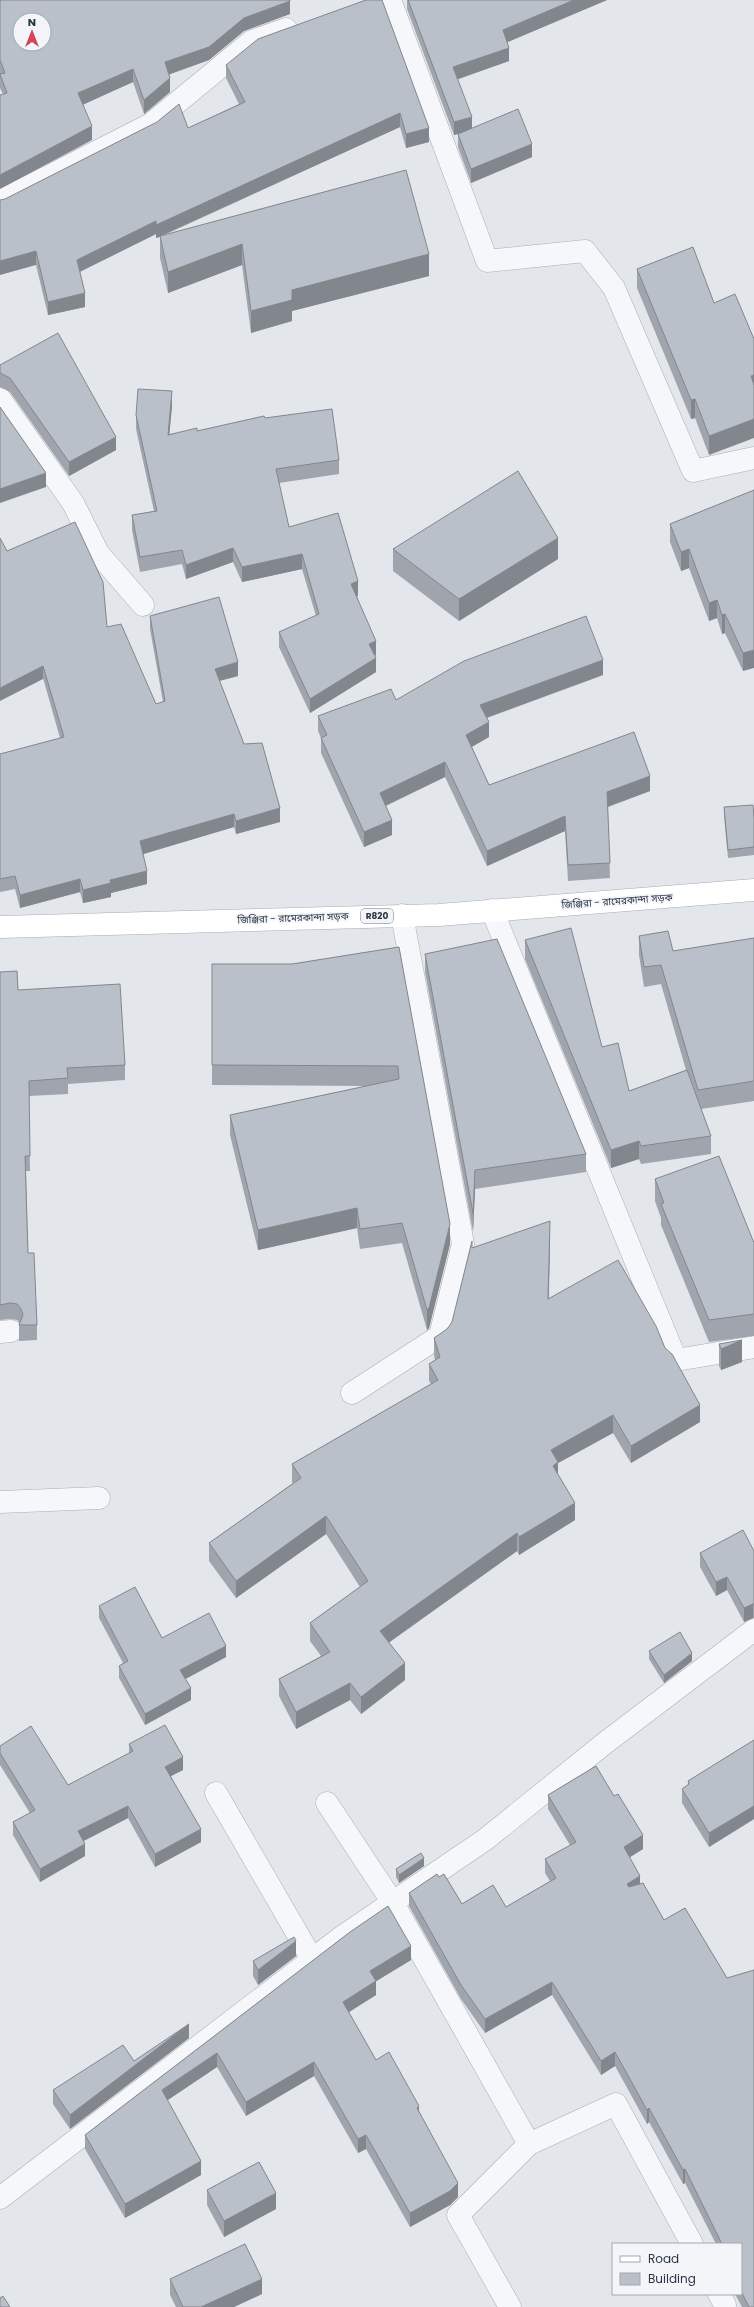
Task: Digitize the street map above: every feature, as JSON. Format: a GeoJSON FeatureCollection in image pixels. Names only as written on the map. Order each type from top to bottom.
{"type":"FeatureCollection","features":[{"type":"Feature","properties":{"kind":"main road","name":"জিঞ্জিরা - রামেরকান্দা সড়ক"},"geometry":{"type":"LineString","coordinates":[[0,927],[402,915],[492,910],[754,890]]}},
{"type":"Feature","properties":{"kind":"street"},"geometry":{"type":"LineString","coordinates":[[390,0],[487,261],[585,251],[614,288],[693,471],[754,458]]}},
{"type":"Feature","properties":{"kind":"street"},"geometry":{"type":"LineString","coordinates":[[0,202],[151,124],[252,41],[302,23]]}},
{"type":"Feature","properties":{"kind":"street"},"geometry":{"type":"LineString","coordinates":[[0,399],[73,503],[98,553],[143,605]]}},
{"type":"Feature","properties":{"kind":"street"},"geometry":{"type":"LineString","coordinates":[[492,910],[676,1360],[754,1347]]}},
{"type":"Feature","properties":{"kind":"street"},"geometry":{"type":"LineString","coordinates":[[352,1393],[440,1336],[463,1244],[402,915]]}},
{"type":"Feature","properties":{"kind":"street"},"geometry":{"type":"LineString","coordinates":[[0,1502],[99,1498]]}},
{"type":"Feature","properties":{"kind":"street"},"geometry":{"type":"LineString","coordinates":[[0,2198],[312,1959],[486,1839],[605,1743],[754,1630]]}},
{"type":"Feature","properties":{"kind":"street"},"geometry":{"type":"LineString","coordinates":[[216,1793],[312,1959]]}},
{"type":"Feature","properties":{"kind":"street"},"geometry":{"type":"LineString","coordinates":[[327,1803],[393,1903],[529,2144]]}},
{"type":"Feature","properties":{"kind":"street"},"geometry":{"type":"LineString","coordinates":[[510,2307],[458,2215],[529,2144],[616,2104],[691,2243]]}},
{"type":"Feature","properties":{"kind":"building"},"geometry":{"type":"Polygon","coordinates":[[[0,0],[290,0],[244,18],[209,47],[165,62],[170,78],[144,100],[133,69],[78,93],[92,126],[0,175],[0,95],[7,93],[0,74],[5,73],[0,60],[0,0]]]}},
{"type":"Feature","properties":{"kind":"building"},"geometry":{"type":"Polygon","coordinates":[[[366,0],[382,0],[429,128],[406,134],[400,113],[156,225],[156,221],[77,260],[85,293],[48,302],[36,251],[0,261],[0,200],[5,199],[157,122],[179,104],[188,128],[245,102],[226,65],[258,39],[366,0]]]}},
{"type":"Feature","properties":{"kind":"building"},"geometry":{"type":"Polygon","coordinates":[[[408,0],[574,0],[503,30],[509,48],[453,67],[472,117],[454,122],[408,0]]]}},
{"type":"Feature","properties":{"kind":"building"},"geometry":{"type":"Polygon","coordinates":[[[518,109],[532,144],[471,169],[458,134],[518,109]]]}},
{"type":"Feature","properties":{"kind":"building"},"geometry":{"type":"Polygon","coordinates":[[[406,170],[429,254],[292,290],[292,300],[251,311],[242,244],[168,272],[160,236],[406,170]]]}},
{"type":"Feature","properties":{"kind":"building"},"geometry":{"type":"Polygon","coordinates":[[[693,247],[714,303],[735,294],[754,339],[754,375],[751,376],[754,385],[754,419],[709,436],[695,399],[691,400],[637,269],[693,247]]]}},
{"type":"Feature","properties":{"kind":"building"},"geometry":{"type":"Polygon","coordinates":[[[58,333],[116,437],[69,462],[10,378],[0,373],[0,365],[58,333]]]}},
{"type":"Feature","properties":{"kind":"building"},"geometry":{"type":"Polygon","coordinates":[[[138,389],[172,391],[168,435],[197,428],[197,431],[264,416],[265,418],[332,409],[339,460],[276,469],[289,527],[338,513],[358,581],[351,584],[376,641],[369,644],[376,658],[310,699],[279,632],[319,614],[302,554],[242,567],[233,548],[186,565],[182,550],[140,557],[132,515],[157,511],[136,415],[138,389]]]}},
{"type":"Feature","properties":{"kind":"building"},"geometry":{"type":"Polygon","coordinates":[[[0,407],[46,473],[0,489],[0,407]]]}},
{"type":"Feature","properties":{"kind":"building"},"geometry":{"type":"Polygon","coordinates":[[[518,471],[558,538],[459,599],[393,549],[518,471]]]}},
{"type":"Feature","properties":{"kind":"building"},"geometry":{"type":"Polygon","coordinates":[[[754,490],[754,650],[743,653],[725,614],[722,615],[717,600],[709,603],[689,549],[681,552],[670,524],[754,490]]]}},
{"type":"Feature","properties":{"kind":"building"},"geometry":{"type":"Polygon","coordinates":[[[75,522],[103,582],[107,627],[121,624],[156,704],[165,701],[150,616],[219,597],[238,662],[215,669],[244,744],[262,743],[280,808],[236,821],[234,814],[140,841],[147,871],[110,880],[111,883],[83,890],[80,879],[20,895],[15,876],[0,879],[0,754],[64,737],[43,666],[0,688],[0,538],[7,551],[75,522]]]}},
{"type":"Feature","properties":{"kind":"building"},"geometry":{"type":"Polygon","coordinates":[[[586,616],[603,660],[480,705],[489,722],[466,735],[489,785],[634,732],[650,776],[607,792],[610,863],[568,865],[565,816],[487,851],[445,762],[380,793],[392,820],[364,832],[321,738],[327,735],[318,716],[391,689],[396,700],[464,661],[586,616]]]}},
{"type":"Feature","properties":{"kind":"building"},"geometry":{"type":"Polygon","coordinates":[[[753,805],[754,847],[728,850],[724,807],[753,805]]]}},
{"type":"Feature","properties":{"kind":"building"},"geometry":{"type":"Polygon","coordinates":[[[571,928],[602,1047],[618,1043],[629,1091],[687,1070],[711,1136],[641,1146],[639,1141],[611,1150],[525,940],[571,928]]]}},
{"type":"Feature","properties":{"kind":"building"},"geometry":{"type":"Polygon","coordinates":[[[668,931],[673,951],[754,938],[754,1081],[698,1090],[661,965],[644,967],[639,936],[668,931]]]}},
{"type":"Feature","properties":{"kind":"building"},"geometry":{"type":"Polygon","coordinates":[[[497,939],[586,1154],[475,1170],[473,1213],[425,954],[497,939]]]}},
{"type":"Feature","properties":{"kind":"building"},"geometry":{"type":"Polygon","coordinates":[[[399,947],[450,1224],[429,1308],[427,1310],[402,1223],[360,1229],[357,1208],[258,1230],[230,1115],[399,1079],[398,1066],[212,1065],[212,964],[292,964],[399,947]]]}},
{"type":"Feature","properties":{"kind":"building"},"geometry":{"type":"Polygon","coordinates":[[[17,971],[18,990],[120,984],[125,1065],[67,1068],[68,1078],[29,1081],[30,1156],[25,1156],[28,1253],[34,1253],[37,1325],[19,1325],[23,1315],[17,1304],[10,1303],[0,1305],[0,972],[17,971]]]}},
{"type":"Feature","properties":{"kind":"building"},"geometry":{"type":"Polygon","coordinates":[[[719,1156],[754,1243],[754,1314],[709,1320],[661,1204],[664,1203],[655,1179],[719,1156]]]}},
{"type":"Feature","properties":{"kind":"building"},"geometry":{"type":"Polygon","coordinates":[[[550,1221],[548,1299],[618,1260],[656,1326],[665,1348],[672,1354],[700,1405],[631,1446],[613,1415],[551,1450],[558,1462],[553,1466],[575,1503],[519,1537],[517,1533],[380,1631],[405,1663],[361,1697],[350,1683],[296,1712],[279,1679],[330,1652],[310,1623],[368,1581],[326,1516],[236,1581],[209,1543],[301,1478],[292,1464],[438,1380],[429,1364],[440,1357],[434,1338],[447,1329],[452,1322],[472,1241],[472,1248],[550,1221]]]}},
{"type":"Feature","properties":{"kind":"building"},"geometry":{"type":"Polygon","coordinates":[[[742,1340],[721,1349],[719,1344],[742,1340]]]}},
{"type":"Feature","properties":{"kind":"building"},"geometry":{"type":"Polygon","coordinates":[[[743,1530],[754,1551],[754,1604],[744,1608],[727,1577],[716,1582],[700,1553],[743,1530]]]}},
{"type":"Feature","properties":{"kind":"building"},"geometry":{"type":"Polygon","coordinates":[[[135,1587],[162,1638],[209,1613],[226,1646],[180,1670],[191,1688],[145,1714],[119,1666],[128,1661],[99,1606],[135,1587]]]}},
{"type":"Feature","properties":{"kind":"building"},"geometry":{"type":"Polygon","coordinates":[[[680,1632],[692,1653],[664,1675],[649,1651],[680,1632]]]}},
{"type":"Feature","properties":{"kind":"building"},"geometry":{"type":"Polygon","coordinates":[[[165,1725],[183,1757],[165,1767],[201,1829],[155,1854],[128,1806],[78,1831],[85,1844],[40,1869],[13,1822],[35,1810],[0,1753],[0,1746],[31,1726],[68,1785],[133,1751],[129,1744],[165,1725]]]}},
{"type":"Feature","properties":{"kind":"building"},"geometry":{"type":"Polygon","coordinates":[[[754,1740],[754,1806],[709,1833],[682,1789],[689,1784],[688,1781],[754,1740]]]}},
{"type":"Feature","properties":{"kind":"building"},"geometry":{"type":"Polygon","coordinates":[[[596,1766],[614,1796],[618,1794],[643,1835],[624,1847],[640,1876],[627,1884],[629,1887],[643,1883],[664,1920],[685,1908],[727,1978],[754,1970],[754,2307],[749,2307],[742,2293],[742,2243],[722,2243],[685,2169],[683,2170],[649,2108],[647,2110],[615,2052],[601,2061],[552,1982],[485,2019],[461,1985],[409,1893],[437,1874],[439,1877],[444,1874],[462,1904],[493,1885],[506,1907],[556,1878],[545,1859],[576,1842],[548,1795],[596,1766]]]}},
{"type":"Feature","properties":{"kind":"building"},"geometry":{"type":"Polygon","coordinates":[[[421,1853],[424,1858],[399,1875],[396,1869],[421,1853]]]}},
{"type":"Feature","properties":{"kind":"building"},"geometry":{"type":"Polygon","coordinates":[[[388,1906],[411,1946],[370,1971],[376,1981],[343,2002],[376,2060],[389,2052],[419,2106],[417,2108],[458,2183],[450,2191],[410,2213],[366,2135],[358,2139],[314,2062],[246,2102],[217,2053],[162,2090],[201,2161],[125,2204],[85,2135],[350,1932],[388,1906]]]}},
{"type":"Feature","properties":{"kind":"building"},"geometry":{"type":"Polygon","coordinates":[[[294,1937],[296,1941],[258,1970],[253,1961],[294,1937]]]}},
{"type":"Feature","properties":{"kind":"building"},"geometry":{"type":"Polygon","coordinates":[[[189,2024],[70,2115],[53,2090],[123,2045],[134,2061],[189,2024]]]}},
{"type":"Feature","properties":{"kind":"building"},"geometry":{"type":"Polygon","coordinates":[[[259,2162],[276,2193],[224,2221],[207,2190],[259,2162]]]}},
{"type":"Feature","properties":{"kind":"building"},"geometry":{"type":"Polygon","coordinates":[[[245,2244],[262,2279],[201,2307],[183,2307],[170,2279],[245,2244]]]}},
{"type":"Feature","properties":{"kind":"building"},"geometry":{"type":"Polygon","coordinates":[[[3,2296],[10,2307],[0,2307],[0,2298],[3,2296]]]}}]}
